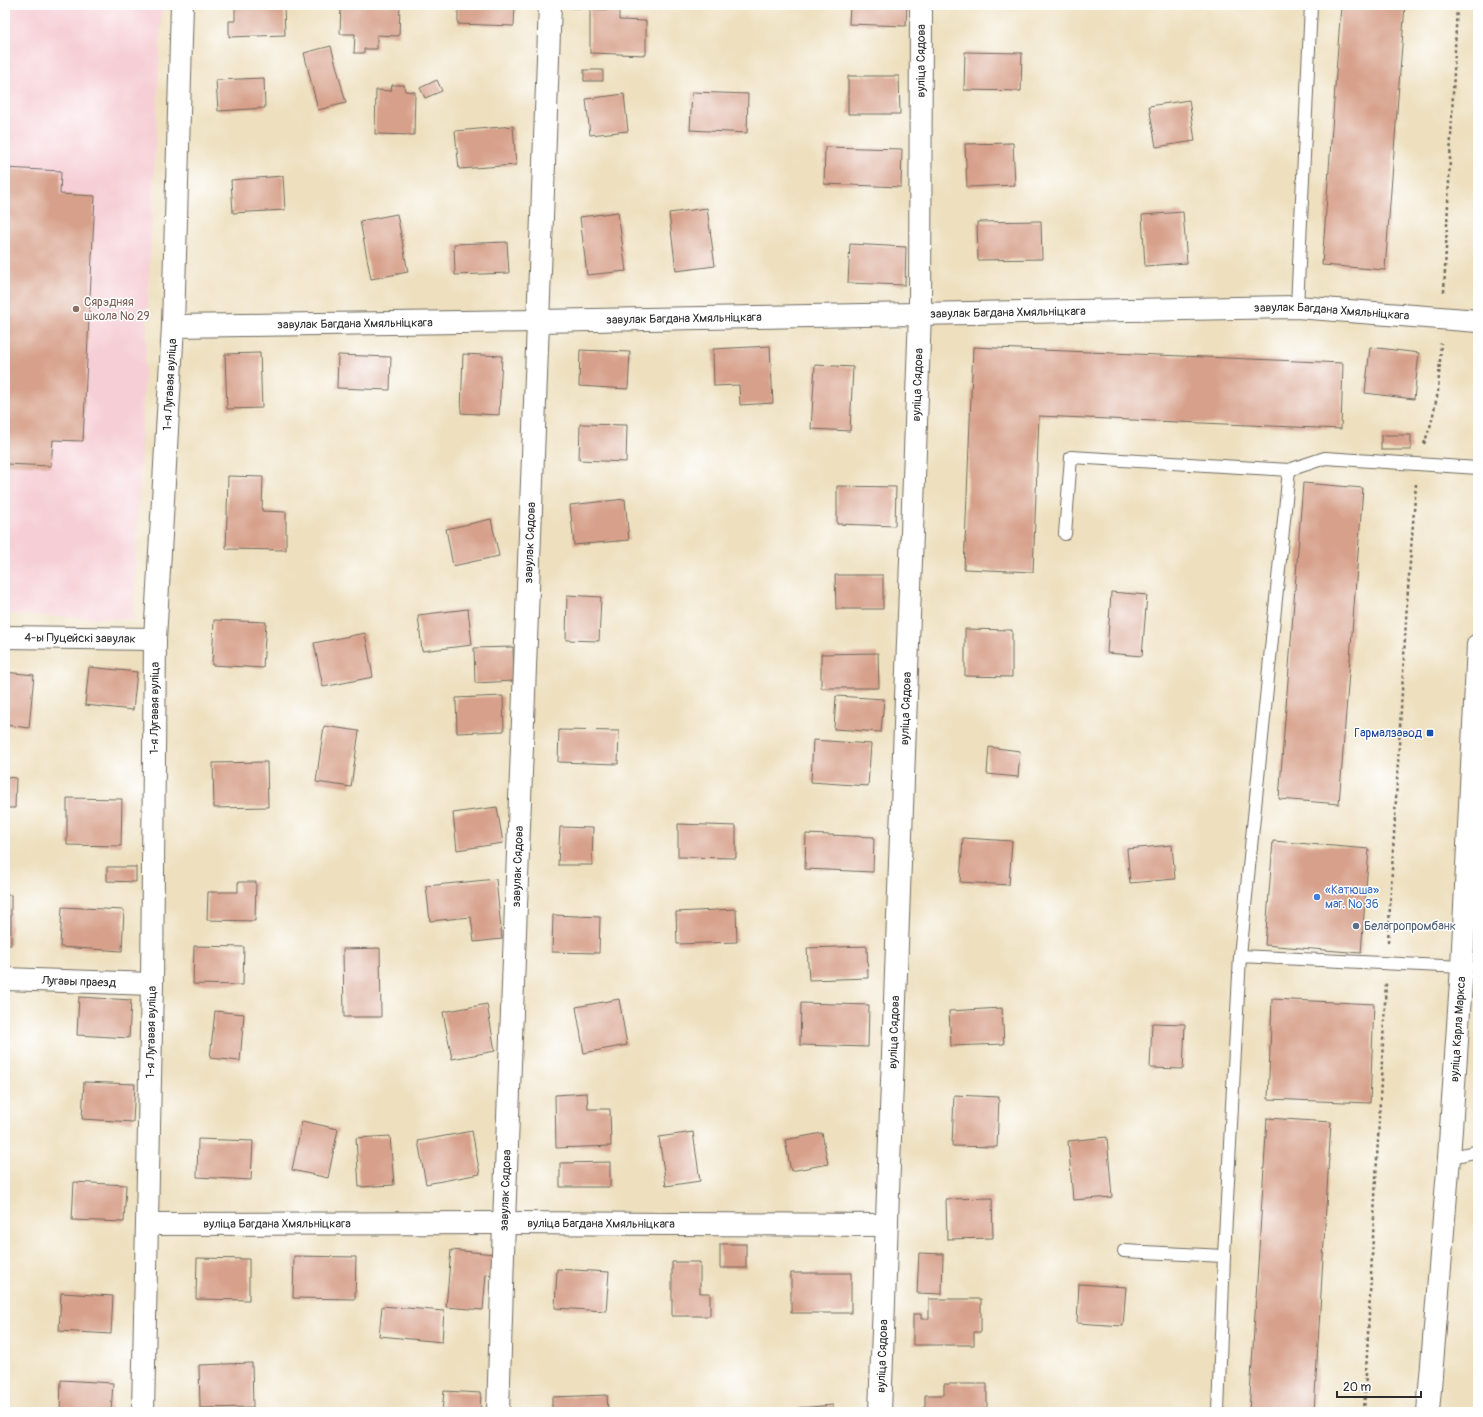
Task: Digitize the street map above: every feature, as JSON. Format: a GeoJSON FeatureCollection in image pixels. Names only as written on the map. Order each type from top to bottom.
{"type":"FeatureCollection","features":[{"type":"Feature","properties":{"kind":"street","name":"1-я Лугавая вуліца"},"geometry":{"type":"LineString","coordinates":[[143,1412],[152,984],[155,639],[173,326],[182,5]]}},
{"type":"Feature","properties":{"kind":"street"},"geometry":{"type":"LineString","coordinates":[[538,321],[550,5]]}},
{"type":"Feature","properties":{"kind":"street","name":"вуліца Сядова"},"geometry":{"type":"LineString","coordinates":[[880,1412],[920,313],[922,5]]}},
{"type":"Feature","properties":{"kind":"street","name":"завулак Багдана Хмяльніцкага"},"geometry":{"type":"LineString","coordinates":[[173,326],[1297,307],[1478,321]]}},
{"type":"Feature","properties":{"kind":"street","name":"завулак Сядова"},"geometry":{"type":"LineString","coordinates":[[498,1412],[538,321]]}},
{"type":"Feature","properties":{"kind":"street","name":"4-ы Пуцейскі завулак"},"geometry":{"type":"LineString","coordinates":[[5,637],[155,639]]}},
{"type":"Feature","properties":{"kind":"street","name":"вуліца Карла Маркса"},"geometry":{"type":"LineString","coordinates":[[1428,1412],[1449,1158],[1462,967],[1473,847],[1478,645]]}},
{"type":"Feature","properties":{"kind":"street","name":"Лугавы праезд"},"geometry":{"type":"LineString","coordinates":[[5,979],[152,984]]}},
{"type":"Feature","properties":{"kind":"street","name":"вуліца Багдана Хмяльніцкага"},"geometry":{"type":"LineString","coordinates":[[147,1224],[504,1223],[887,1225]]}},
{"type":"Feature","properties":{"kind":"lane"},"geometry":{"type":"LineString","coordinates":[[1297,307],[1311,5]]}},
{"type":"Feature","properties":{"kind":"lane"},"geometry":{"type":"LineString","coordinates":[[1065,534],[1071,457],[1289,470],[1325,458],[1478,468]]}},
{"type":"Feature","properties":{"kind":"lane"},"geometry":{"type":"LineString","coordinates":[[1218,1412],[1224,1256],[1240,956],[1289,470]]}},
{"type":"Feature","properties":{"kind":"lane"},"geometry":{"type":"LineString","coordinates":[[1240,956],[1462,967]]}},
{"type":"Feature","properties":{"kind":"lane"},"geometry":{"type":"LineString","coordinates":[[1449,1158],[1478,1151]]}},
{"type":"Feature","properties":{"kind":"lane"},"geometry":{"type":"LineString","coordinates":[[1124,1251],[1224,1256]]}},
{"type":"Feature","properties":{"kind":"path"},"geometry":{"type":"LineString","coordinates":[[1364,1412],[1407,602],[1417,464],[1431,424],[1438,392],[1443,318],[1457,5]]}},
{"type":"Feature","properties":{"kind":"shaded area","name":"Сярэдняя школа № 29"},"geometry":{"type":"Polygon","coordinates":[[[5,5],[162,5],[133,620],[5,614],[5,5]]]}},
{"type":"Feature","properties":{"kind":"building"},"geometry":{"type":"Polygon","coordinates":[[[235,5],[284,5],[285,35],[229,37],[229,21],[235,21],[235,5]]]}},
{"type":"Feature","properties":{"kind":"building"},"geometry":{"type":"Polygon","coordinates":[[[341,5],[400,5],[399,36],[377,35],[377,49],[364,49],[364,53],[354,53],[355,34],[340,34],[341,5]]]}},
{"type":"Feature","properties":{"kind":"building"},"geometry":{"type":"Polygon","coordinates":[[[458,5],[515,5],[514,26],[458,24],[458,5]]]}},
{"type":"Feature","properties":{"kind":"building"},"geometry":{"type":"Polygon","coordinates":[[[572,5],[586,5],[586,8],[572,8],[572,5]]]}},
{"type":"Feature","properties":{"kind":"building"},"geometry":{"type":"Polygon","coordinates":[[[850,5],[907,5],[906,26],[849,24],[850,5]]]}},
{"type":"Feature","properties":{"kind":"building"},"geometry":{"type":"Polygon","coordinates":[[[1341,5],[1405,5],[1385,270],[1322,265],[1341,5]]]}},
{"type":"Feature","properties":{"kind":"building"},"geometry":{"type":"Polygon","coordinates":[[[590,9],[619,10],[619,20],[646,21],[646,55],[590,53],[590,9]]]}},
{"type":"Feature","properties":{"kind":"building"},"geometry":{"type":"Polygon","coordinates":[[[331,46],[346,103],[318,110],[304,53],[331,46]]]}},
{"type":"Feature","properties":{"kind":"building"},"geometry":{"type":"Polygon","coordinates":[[[965,52],[1022,53],[1021,91],[964,90],[965,52]]]}},
{"type":"Feature","properties":{"kind":"building"},"geometry":{"type":"Polygon","coordinates":[[[584,70],[603,70],[603,81],[584,81],[584,70]]]}},
{"type":"Feature","properties":{"kind":"building"},"geometry":{"type":"Polygon","coordinates":[[[848,76],[899,76],[900,114],[848,114],[848,76]]]}},
{"type":"Feature","properties":{"kind":"building"},"geometry":{"type":"Polygon","coordinates":[[[264,78],[265,108],[218,111],[216,80],[264,78]]]}},
{"type":"Feature","properties":{"kind":"building"},"geometry":{"type":"Polygon","coordinates":[[[437,80],[442,91],[425,98],[420,88],[437,80]]]}},
{"type":"Feature","properties":{"kind":"building"},"geometry":{"type":"Polygon","coordinates":[[[392,85],[404,85],[405,91],[415,92],[414,135],[375,134],[376,90],[391,91],[392,85]]]}},
{"type":"Feature","properties":{"kind":"building"},"geometry":{"type":"Polygon","coordinates":[[[692,92],[748,94],[747,133],[690,130],[692,92]]]}},
{"type":"Feature","properties":{"kind":"building"},"geometry":{"type":"Polygon","coordinates":[[[624,94],[628,131],[590,135],[586,99],[624,94]]]}},
{"type":"Feature","properties":{"kind":"building"},"geometry":{"type":"Polygon","coordinates":[[[1189,100],[1195,141],[1156,147],[1149,106],[1189,100]]]}},
{"type":"Feature","properties":{"kind":"building"},"geometry":{"type":"Polygon","coordinates":[[[513,126],[516,165],[459,169],[455,131],[513,126]]]}},
{"type":"Feature","properties":{"kind":"building"},"geometry":{"type":"Polygon","coordinates":[[[1013,143],[1015,185],[967,187],[965,144],[1013,143]]]}},
{"type":"Feature","properties":{"kind":"building"},"geometry":{"type":"Polygon","coordinates":[[[825,147],[902,149],[901,187],[824,184],[825,147]]]}},
{"type":"Feature","properties":{"kind":"building"},"geometry":{"type":"Polygon","coordinates":[[[5,168],[61,171],[60,194],[95,196],[83,441],[53,440],[51,466],[5,464],[5,293],[7,258],[5,258],[5,168]]]}},
{"type":"Feature","properties":{"kind":"building"},"geometry":{"type":"Polygon","coordinates":[[[283,176],[285,210],[233,213],[231,180],[283,176]]]}},
{"type":"Feature","properties":{"kind":"building"},"geometry":{"type":"Polygon","coordinates":[[[707,208],[715,266],[676,271],[669,213],[707,208]]]}},
{"type":"Feature","properties":{"kind":"building"},"geometry":{"type":"Polygon","coordinates":[[[618,212],[626,271],[587,275],[580,217],[618,212]]]}},
{"type":"Feature","properties":{"kind":"building"},"geometry":{"type":"Polygon","coordinates":[[[1183,212],[1187,263],[1145,266],[1142,215],[1183,212]]]}},
{"type":"Feature","properties":{"kind":"building"},"geometry":{"type":"Polygon","coordinates":[[[397,214],[408,272],[371,279],[360,221],[397,214]]]}},
{"type":"Feature","properties":{"kind":"building"},"geometry":{"type":"Polygon","coordinates":[[[1041,221],[1042,259],[978,260],[977,222],[1041,221]]]}},
{"type":"Feature","properties":{"kind":"building"},"geometry":{"type":"Polygon","coordinates":[[[507,242],[509,273],[455,275],[454,244],[507,242]]]}},
{"type":"Feature","properties":{"kind":"building"},"geometry":{"type":"Polygon","coordinates":[[[850,244],[906,247],[905,285],[848,283],[850,244]]]}},
{"type":"Feature","properties":{"kind":"building"},"geometry":{"type":"Polygon","coordinates":[[[770,346],[773,403],[740,405],[739,385],[714,386],[713,349],[770,346]]]}},
{"type":"Feature","properties":{"kind":"building"},"geometry":{"type":"Polygon","coordinates":[[[973,347],[1343,363],[1341,429],[1039,416],[1033,572],[964,569],[973,347]]]}},
{"type":"Feature","properties":{"kind":"building"},"geometry":{"type":"Polygon","coordinates":[[[1370,347],[1419,353],[1414,399],[1365,393],[1370,347]]]}},
{"type":"Feature","properties":{"kind":"building"},"geometry":{"type":"Polygon","coordinates":[[[580,350],[630,352],[628,389],[579,386],[580,350]]]}},
{"type":"Feature","properties":{"kind":"building"},"geometry":{"type":"Polygon","coordinates":[[[260,353],[262,408],[227,409],[225,354],[260,353]]]}},
{"type":"Feature","properties":{"kind":"building"},"geometry":{"type":"Polygon","coordinates":[[[463,354],[502,356],[499,415],[461,413],[463,354]]]}},
{"type":"Feature","properties":{"kind":"building"},"geometry":{"type":"Polygon","coordinates":[[[338,355],[391,357],[390,390],[337,388],[338,355]]]}},
{"type":"Feature","properties":{"kind":"building"},"geometry":{"type":"Polygon","coordinates":[[[815,365],[853,367],[850,431],[811,429],[815,365]]]}},
{"type":"Feature","properties":{"kind":"building"},"geometry":{"type":"Polygon","coordinates":[[[580,424],[627,425],[626,462],[579,460],[580,424]]]}},
{"type":"Feature","properties":{"kind":"building"},"geometry":{"type":"Polygon","coordinates":[[[1381,435],[1411,435],[1411,450],[1381,450],[1381,435]]]}},
{"type":"Feature","properties":{"kind":"building"},"geometry":{"type":"Polygon","coordinates":[[[228,476],[263,477],[262,511],[286,512],[286,550],[226,549],[228,476]]]}},
{"type":"Feature","properties":{"kind":"building"},"geometry":{"type":"Polygon","coordinates":[[[1303,483],[1363,488],[1339,804],[1279,799],[1303,483]]]}},
{"type":"Feature","properties":{"kind":"building"},"geometry":{"type":"Polygon","coordinates":[[[837,486],[896,487],[895,526],[837,524],[837,486]]]}},
{"type":"Feature","properties":{"kind":"building"},"geometry":{"type":"Polygon","coordinates":[[[625,499],[629,540],[574,545],[570,505],[625,499]]]}},
{"type":"Feature","properties":{"kind":"building"},"geometry":{"type":"Polygon","coordinates":[[[491,519],[499,556],[453,566],[446,529],[491,519]]]}},
{"type":"Feature","properties":{"kind":"building"},"geometry":{"type":"Polygon","coordinates":[[[835,575],[883,575],[883,609],[836,609],[835,575]]]}},
{"type":"Feature","properties":{"kind":"building"},"geometry":{"type":"Polygon","coordinates":[[[1111,592],[1147,595],[1142,656],[1107,653],[1111,592]]]}},
{"type":"Feature","properties":{"kind":"building"},"geometry":{"type":"Polygon","coordinates":[[[567,595],[601,597],[599,641],[566,640],[567,595]]]}},
{"type":"Feature","properties":{"kind":"building"},"geometry":{"type":"Polygon","coordinates":[[[468,609],[472,645],[422,651],[418,615],[468,609]]]}},
{"type":"Feature","properties":{"kind":"building"},"geometry":{"type":"Polygon","coordinates":[[[214,620],[266,622],[263,668],[212,665],[214,620]]]}},
{"type":"Feature","properties":{"kind":"building"},"geometry":{"type":"Polygon","coordinates":[[[965,629],[1012,630],[1012,677],[965,676],[965,629]]]}},
{"type":"Feature","properties":{"kind":"building"},"geometry":{"type":"Polygon","coordinates":[[[365,633],[373,677],[323,687],[314,643],[365,633]]]}},
{"type":"Feature","properties":{"kind":"building"},"geometry":{"type":"Polygon","coordinates":[[[513,647],[514,681],[475,683],[474,648],[513,647]]]}},
{"type":"Feature","properties":{"kind":"building"},"geometry":{"type":"Polygon","coordinates":[[[878,653],[879,688],[821,688],[821,654],[878,653]]]}},
{"type":"Feature","properties":{"kind":"building"},"geometry":{"type":"Polygon","coordinates":[[[89,667],[137,672],[133,710],[85,705],[89,667]]]}},
{"type":"Feature","properties":{"kind":"building"},"geometry":{"type":"Polygon","coordinates":[[[5,672],[34,675],[29,728],[5,725],[5,672]]]}},
{"type":"Feature","properties":{"kind":"building"},"geometry":{"type":"Polygon","coordinates":[[[503,696],[504,731],[457,733],[456,698],[503,696]]]}},
{"type":"Feature","properties":{"kind":"building"},"geometry":{"type":"Polygon","coordinates":[[[836,696],[884,699],[881,732],[834,729],[836,696]]]}},
{"type":"Feature","properties":{"kind":"building"},"geometry":{"type":"Polygon","coordinates":[[[324,726],[359,731],[351,787],[316,782],[324,726]]]}},
{"type":"Feature","properties":{"kind":"building"},"geometry":{"type":"Polygon","coordinates":[[[559,730],[619,731],[618,764],[558,762],[559,730]]]}},
{"type":"Feature","properties":{"kind":"building"},"geometry":{"type":"Polygon","coordinates":[[[813,740],[871,744],[868,786],[811,782],[813,740]]]}},
{"type":"Feature","properties":{"kind":"building"},"geometry":{"type":"Polygon","coordinates":[[[989,747],[1020,751],[1018,777],[987,774],[989,747]]]}},
{"type":"Feature","properties":{"kind":"building"},"geometry":{"type":"Polygon","coordinates":[[[267,762],[268,807],[214,808],[213,763],[267,762]]]}},
{"type":"Feature","properties":{"kind":"building"},"geometry":{"type":"Polygon","coordinates":[[[5,777],[16,778],[15,808],[5,808],[5,777]]]}},
{"type":"Feature","properties":{"kind":"building"},"geometry":{"type":"Polygon","coordinates":[[[67,798],[122,799],[121,846],[67,845],[67,798]]]}},
{"type":"Feature","properties":{"kind":"building"},"geometry":{"type":"Polygon","coordinates":[[[497,807],[503,843],[457,850],[453,813],[497,807]]]}},
{"type":"Feature","properties":{"kind":"building"},"geometry":{"type":"Polygon","coordinates":[[[678,824],[736,826],[736,858],[678,857],[678,824]]]}},
{"type":"Feature","properties":{"kind":"building"},"geometry":{"type":"Polygon","coordinates":[[[560,827],[593,828],[592,865],[558,865],[560,827]]]}},
{"type":"Feature","properties":{"kind":"building"},"geometry":{"type":"Polygon","coordinates":[[[806,834],[874,837],[873,872],[805,869],[806,834]]]}},
{"type":"Feature","properties":{"kind":"building"},"geometry":{"type":"Polygon","coordinates":[[[963,838],[1012,841],[1009,885],[960,882],[963,838]]]}},
{"type":"Feature","properties":{"kind":"building","name":"«Катюша» маг. № 36"},"geometry":{"type":"Polygon","coordinates":[[[1273,841],[1369,849],[1361,953],[1265,945],[1273,841]]]}},
{"type":"Feature","properties":{"kind":"building"},"geometry":{"type":"Polygon","coordinates":[[[1172,845],[1175,879],[1130,883],[1127,849],[1172,845]]]}},
{"type":"Feature","properties":{"kind":"building"},"geometry":{"type":"Polygon","coordinates":[[[107,867],[136,867],[136,882],[107,881],[107,867]]]}},
{"type":"Feature","properties":{"kind":"building"},"geometry":{"type":"Polygon","coordinates":[[[496,879],[502,939],[474,942],[471,917],[430,921],[426,886],[496,879]]]}},
{"type":"Feature","properties":{"kind":"building"},"geometry":{"type":"Polygon","coordinates":[[[238,882],[256,882],[255,921],[207,920],[208,892],[238,892],[238,882]]]}},
{"type":"Feature","properties":{"kind":"building"},"geometry":{"type":"Polygon","coordinates":[[[5,895],[11,895],[11,945],[5,945],[5,895]]]}},
{"type":"Feature","properties":{"kind":"building"},"geometry":{"type":"Polygon","coordinates":[[[62,907],[124,910],[122,951],[60,947],[62,907]]]}},
{"type":"Feature","properties":{"kind":"building"},"geometry":{"type":"Polygon","coordinates":[[[736,909],[737,942],[677,944],[676,912],[736,909]]]}},
{"type":"Feature","properties":{"kind":"building"},"geometry":{"type":"Polygon","coordinates":[[[553,915],[600,917],[599,953],[552,952],[553,915]]]}},
{"type":"Feature","properties":{"kind":"building"},"geometry":{"type":"Polygon","coordinates":[[[194,946],[244,947],[243,985],[193,984],[194,946]]]}},
{"type":"Feature","properties":{"kind":"building"},"geometry":{"type":"Polygon","coordinates":[[[867,946],[868,978],[809,980],[807,948],[867,946]]]}},
{"type":"Feature","properties":{"kind":"building"},"geometry":{"type":"Polygon","coordinates":[[[380,948],[381,1017],[344,1017],[343,949],[380,948]]]}},
{"type":"Feature","properties":{"kind":"building"},"geometry":{"type":"Polygon","coordinates":[[[79,997],[131,1000],[129,1038],[77,1035],[79,997]]]}},
{"type":"Feature","properties":{"kind":"building"},"geometry":{"type":"Polygon","coordinates":[[[619,999],[627,1045],[584,1053],[576,1007],[619,999]]]}},
{"type":"Feature","properties":{"kind":"building"},"geometry":{"type":"Polygon","coordinates":[[[1272,999],[1374,1004],[1370,1103],[1268,1099],[1272,999]]]}},
{"type":"Feature","properties":{"kind":"building"},"geometry":{"type":"Polygon","coordinates":[[[801,1003],[869,1005],[868,1047],[800,1045],[801,1003]]]}},
{"type":"Feature","properties":{"kind":"building"},"geometry":{"type":"Polygon","coordinates":[[[487,1004],[495,1051],[452,1059],[443,1012],[487,1004]]]}},
{"type":"Feature","properties":{"kind":"building"},"geometry":{"type":"Polygon","coordinates":[[[1002,1008],[1004,1044],[951,1046],[949,1011],[1002,1008]]]}},
{"type":"Feature","properties":{"kind":"building"},"geometry":{"type":"Polygon","coordinates":[[[215,1011],[244,1014],[240,1061],[210,1058],[215,1011]]]}},
{"type":"Feature","properties":{"kind":"building"},"geometry":{"type":"Polygon","coordinates":[[[1152,1023],[1185,1024],[1183,1069],[1150,1068],[1152,1023]]]}},
{"type":"Feature","properties":{"kind":"building"},"geometry":{"type":"Polygon","coordinates":[[[84,1082],[135,1084],[133,1122],[82,1119],[84,1082]]]}},
{"type":"Feature","properties":{"kind":"building"},"geometry":{"type":"Polygon","coordinates":[[[587,1093],[588,1109],[610,1109],[611,1146],[556,1148],[555,1095],[587,1093]]]}},
{"type":"Feature","properties":{"kind":"building"},"geometry":{"type":"Polygon","coordinates":[[[954,1095],[999,1097],[997,1147],[952,1146],[954,1095]]]}},
{"type":"Feature","properties":{"kind":"building"},"geometry":{"type":"Polygon","coordinates":[[[1267,1118],[1331,1122],[1314,1412],[1249,1412],[1267,1118]]]}},
{"type":"Feature","properties":{"kind":"building"},"geometry":{"type":"Polygon","coordinates":[[[302,1121],[338,1129],[328,1178],[292,1170],[302,1121]]]}},
{"type":"Feature","properties":{"kind":"building"},"geometry":{"type":"Polygon","coordinates":[[[472,1131],[480,1174],[426,1184],[418,1141],[472,1131]]]}},
{"type":"Feature","properties":{"kind":"building"},"geometry":{"type":"Polygon","coordinates":[[[693,1132],[700,1181],[666,1186],[659,1137],[693,1132]]]}},
{"type":"Feature","properties":{"kind":"building"},"geometry":{"type":"Polygon","coordinates":[[[822,1133],[828,1164],[791,1171],[785,1140],[822,1133]]]}},
{"type":"Feature","properties":{"kind":"building"},"geometry":{"type":"Polygon","coordinates":[[[390,1136],[394,1185],[359,1187],[356,1138],[390,1136]]]}},
{"type":"Feature","properties":{"kind":"building"},"geometry":{"type":"Polygon","coordinates":[[[1107,1137],[1112,1197],[1073,1200],[1068,1141],[1107,1137]]]}},
{"type":"Feature","properties":{"kind":"building"},"geometry":{"type":"Polygon","coordinates":[[[198,1139],[253,1141],[251,1180],[197,1177],[198,1139]]]}},
{"type":"Feature","properties":{"kind":"building"},"geometry":{"type":"Polygon","coordinates":[[[610,1162],[610,1187],[560,1187],[560,1163],[610,1162]]]}},
{"type":"Feature","properties":{"kind":"building"},"geometry":{"type":"Polygon","coordinates":[[[74,1182],[126,1185],[124,1222],[72,1220],[74,1182]]]}},
{"type":"Feature","properties":{"kind":"building"},"geometry":{"type":"Polygon","coordinates":[[[992,1198],[993,1238],[947,1239],[946,1199],[992,1198]]]}},
{"type":"Feature","properties":{"kind":"building"},"geometry":{"type":"Polygon","coordinates":[[[720,1244],[746,1244],[746,1268],[720,1268],[720,1244]]]}},
{"type":"Feature","properties":{"kind":"building"},"geometry":{"type":"Polygon","coordinates":[[[451,1250],[495,1254],[494,1275],[486,1274],[483,1310],[446,1307],[451,1250]]]}},
{"type":"Feature","properties":{"kind":"building"},"geometry":{"type":"Polygon","coordinates":[[[919,1253],[943,1254],[942,1294],[917,1293],[919,1253]]]}},
{"type":"Feature","properties":{"kind":"building"},"geometry":{"type":"Polygon","coordinates":[[[294,1256],[356,1257],[355,1299],[293,1298],[294,1256]]]}},
{"type":"Feature","properties":{"kind":"building"},"geometry":{"type":"Polygon","coordinates":[[[197,1258],[249,1259],[249,1300],[196,1299],[197,1258]]]}},
{"type":"Feature","properties":{"kind":"building"},"geometry":{"type":"Polygon","coordinates":[[[672,1262],[700,1262],[700,1293],[710,1293],[710,1316],[672,1316],[672,1262]]]}},
{"type":"Feature","properties":{"kind":"building"},"geometry":{"type":"Polygon","coordinates":[[[557,1269],[609,1272],[606,1311],[555,1308],[557,1269]]]}},
{"type":"Feature","properties":{"kind":"building"},"geometry":{"type":"Polygon","coordinates":[[[791,1273],[851,1273],[851,1313],[791,1313],[791,1273]]]}},
{"type":"Feature","properties":{"kind":"building"},"geometry":{"type":"Polygon","coordinates":[[[1079,1284],[1126,1287],[1123,1326],[1077,1323],[1079,1284]]]}},
{"type":"Feature","properties":{"kind":"building"},"geometry":{"type":"Polygon","coordinates":[[[61,1293],[113,1296],[111,1334],[59,1331],[61,1293]]]}},
{"type":"Feature","properties":{"kind":"building"},"geometry":{"type":"Polygon","coordinates":[[[929,1299],[981,1299],[981,1332],[974,1332],[974,1345],[913,1345],[913,1314],[921,1314],[921,1319],[929,1319],[929,1299]]]}},
{"type":"Feature","properties":{"kind":"building"},"geometry":{"type":"Polygon","coordinates":[[[382,1306],[444,1311],[442,1342],[379,1336],[382,1306]]]}},
{"type":"Feature","properties":{"kind":"building"},"geometry":{"type":"Polygon","coordinates":[[[252,1363],[253,1407],[200,1408],[199,1365],[252,1363]]]}},
{"type":"Feature","properties":{"kind":"building"},"geometry":{"type":"Polygon","coordinates":[[[61,1380],[113,1383],[111,1412],[60,1412],[61,1380]]]}},
{"type":"Feature","properties":{"kind":"building"},"geometry":{"type":"Polygon","coordinates":[[[944,1384],[987,1384],[987,1412],[925,1412],[925,1395],[944,1395],[944,1384]]]}},
{"type":"Feature","properties":{"kind":"building"},"geometry":{"type":"Polygon","coordinates":[[[444,1391],[481,1393],[480,1412],[442,1412],[444,1391]]]}},
{"type":"Feature","properties":{"kind":"building"},"geometry":{"type":"Polygon","coordinates":[[[607,1395],[608,1412],[552,1412],[552,1397],[607,1395]]]}},
{"type":"Feature","properties":{"kind":"building"},"geometry":{"type":"Polygon","coordinates":[[[833,1405],[833,1412],[799,1412],[799,1408],[833,1405]]]}},
{"type":"Feature","properties":{"kind":"place","name":"Сярэдняя школа № 29"},"geometry":{"type":"Point","coordinates":[76,309]}},
{"type":"Feature","properties":{"kind":"place","name":"Гармалзавод"},"geometry":{"type":"Point","coordinates":[1430,733]}},
{"type":"Feature","properties":{"kind":"place","name":"«Катюша» маг. № 36"},"geometry":{"type":"Point","coordinates":[1317,897]}},
{"type":"Feature","properties":{"kind":"place","name":"Белагропромбанк"},"geometry":{"type":"Point","coordinates":[1356,926]}}]}
